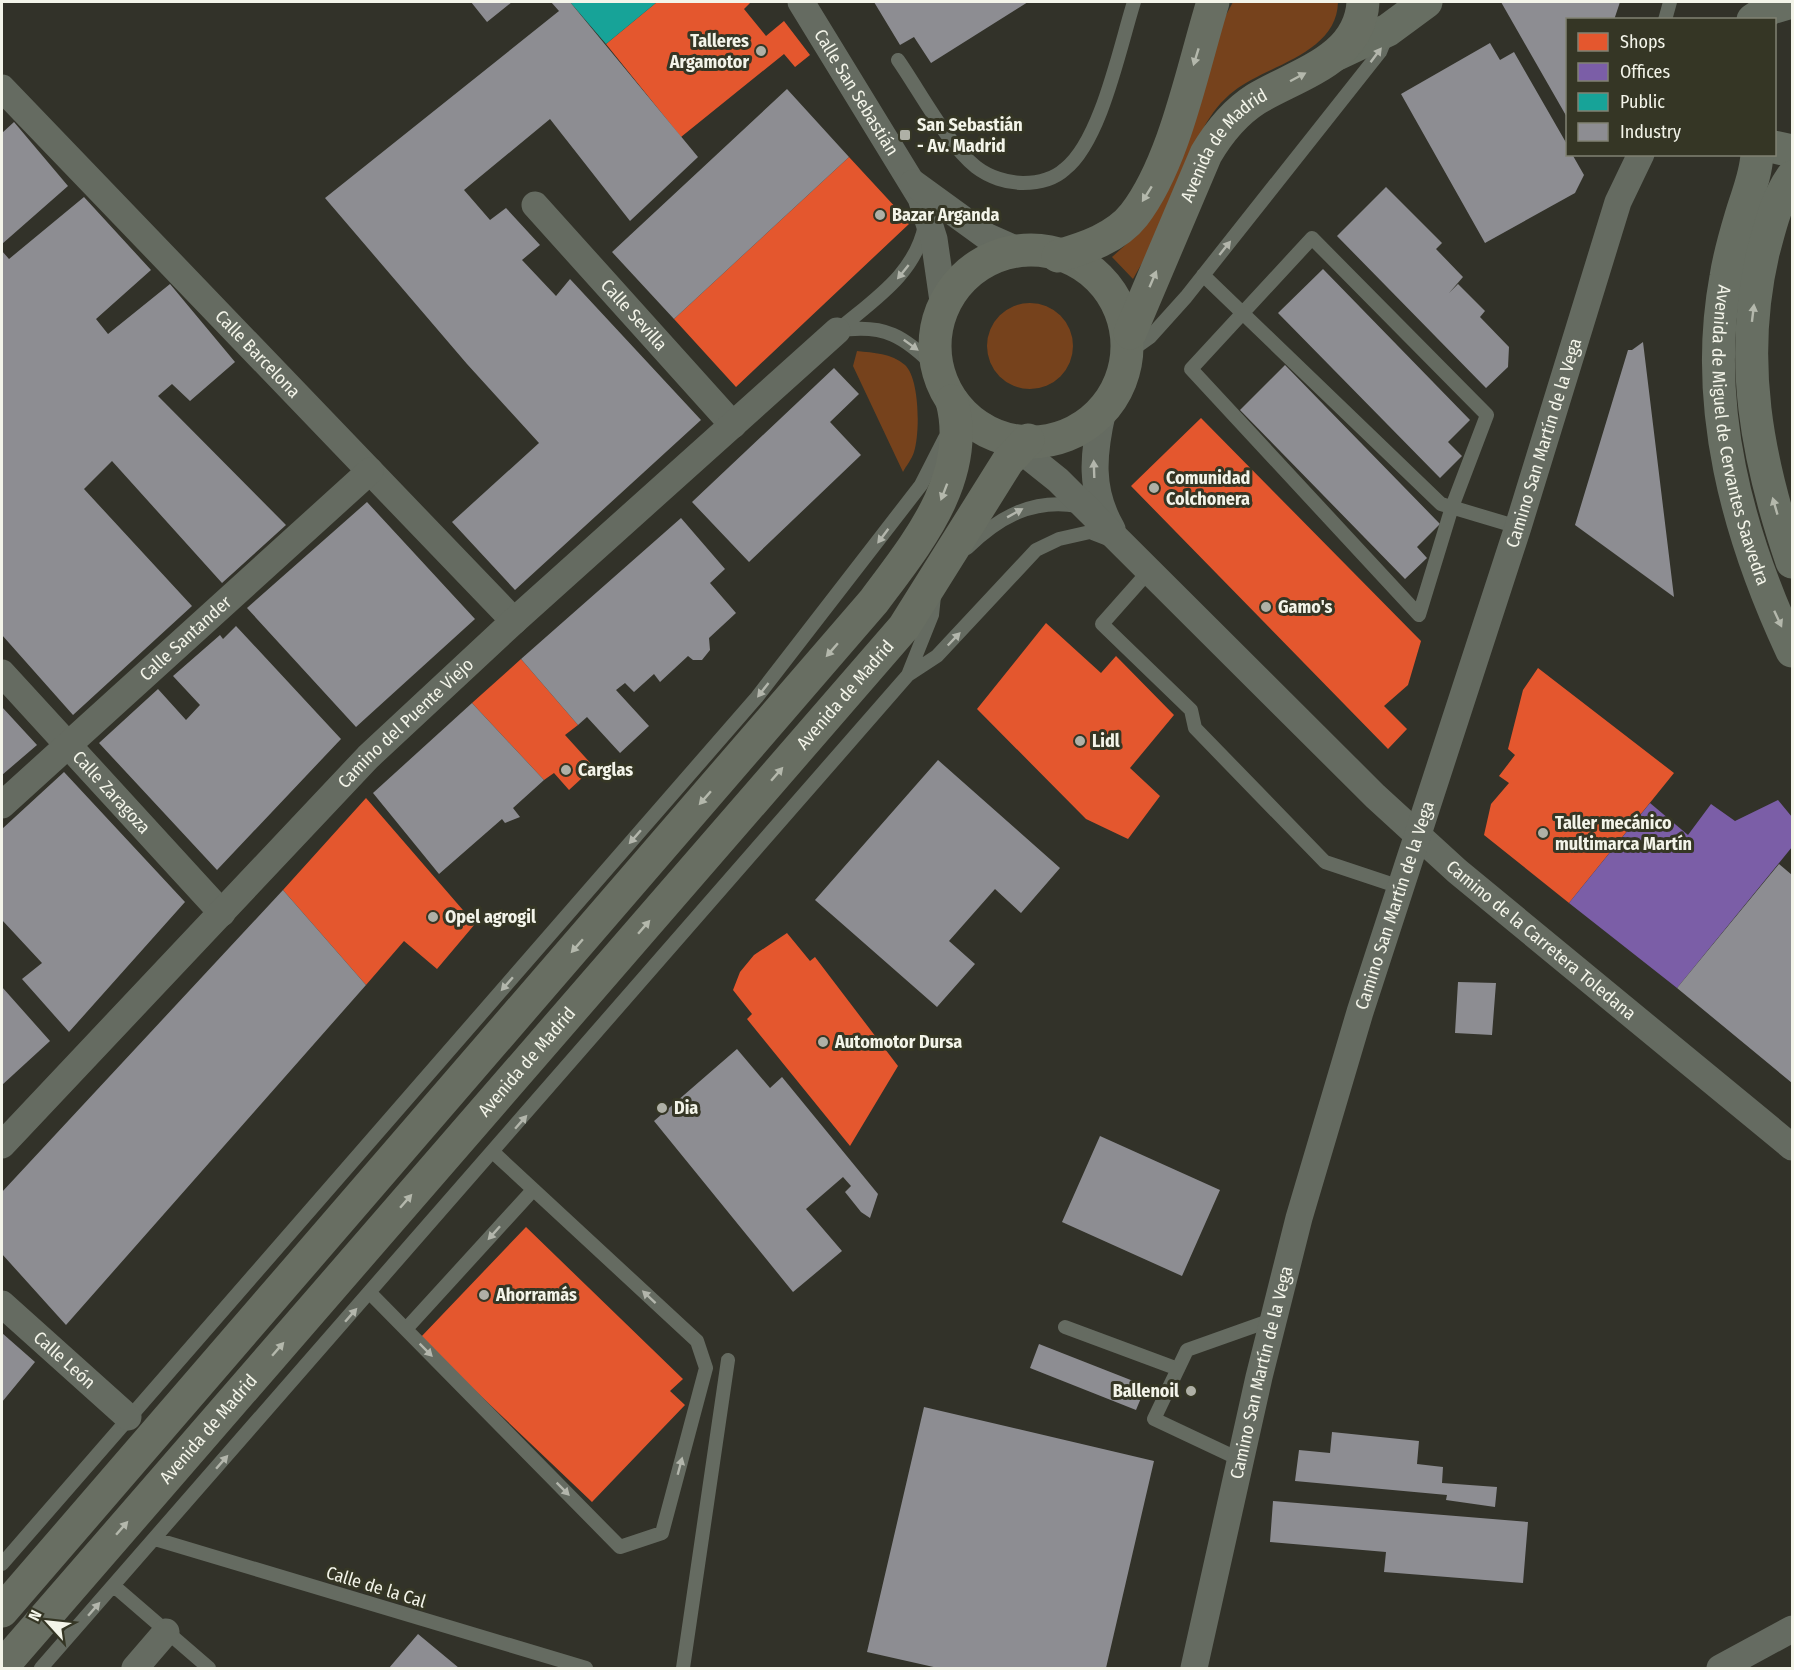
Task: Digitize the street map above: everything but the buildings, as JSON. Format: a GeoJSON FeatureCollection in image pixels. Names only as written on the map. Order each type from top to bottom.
{"type":"FeatureCollection","features":[{"type":"Feature","properties":{"kind":"highway"},"geometry":{"type":"LineString","coordinates":[[1058,256],[1087,247],[1111,234],[1133,217],[1153,184],[1171,140],[1213,2]]}},
{"type":"Feature","properties":{"kind":"highway","name":"Avenida de Madrid"},"geometry":{"type":"LineString","coordinates":[[1129,342],[1206,154],[1220,131],[1255,100],[1337,54],[1357,30],[1363,16],[1363,2]]}},
{"type":"Feature","properties":{"kind":"highway"},"geometry":{"type":"LineString","coordinates":[[1024,252],[1058,256],[1078,263],[1103,283],[1123,311],[1129,342],[1116,392],[1103,410],[1082,427],[1062,437],[1017,441],[970,419],[954,408],[938,370],[932,345],[943,301],[959,280],[978,264],[995,256],[1024,252]]}},
{"type":"Feature","properties":{"kind":"highway","name":"Avenida de Madrid"},"geometry":{"type":"LineString","coordinates":[[2,1611],[874,601],[910,552],[939,506],[952,472],[957,443],[954,408]]}},
{"type":"Feature","properties":{"kind":"highway","name":"Avenida de Madrid"},"geometry":{"type":"LineString","coordinates":[[2,1667],[904,627],[937,577],[1017,441]]}},
{"type":"Feature","properties":{"kind":"main road"},"geometry":{"type":"LineString","coordinates":[[1337,54],[1388,30],[1426,2]]}},
{"type":"Feature","properties":{"kind":"main road"},"geometry":{"type":"LineString","coordinates":[[1745,2],[1746,18]]}},
{"type":"Feature","properties":{"kind":"main road"},"geometry":{"type":"LineString","coordinates":[[1756,18],[1771,8],[1792,2]]}},
{"type":"Feature","properties":{"kind":"main road"},"geometry":{"type":"LineString","coordinates":[[1776,147],[1792,151]]}},
{"type":"Feature","properties":{"kind":"main road","name":"Avenida de Miguel de Cervantes Saavedra"},"geometry":{"type":"LineString","coordinates":[[1757,156],[1756,169],[1741,215],[1725,278],[1719,336],[1724,449],[1739,511],[1774,612],[1792,651]]}},
{"type":"Feature","properties":{"kind":"main road","name":"Avenida de Miguel de Cervantes Saavedra"},"geometry":{"type":"LineString","coordinates":[[1792,177],[1779,200],[1770,224],[1756,282],[1750,338],[1753,404],[1762,458],[1792,562]]}},
{"type":"Feature","properties":{"kind":"street","name":"Calle San Sebastián"},"geometry":{"type":"LineString","coordinates":[[801,2],[921,198],[938,255],[943,301]]}},
{"type":"Feature","properties":{"kind":"street","name":"Calle Barcelona"},"geometry":{"type":"LineString","coordinates":[[2,88],[514,621]]}},
{"type":"Feature","properties":{"kind":"street","name":"Camino San Martín de la Vega"},"geometry":{"type":"LineString","coordinates":[[1194,1668],[1299,1218],[1400,887],[1518,527],[1618,202],[1640,156]]}},
{"type":"Feature","properties":{"kind":"street"},"geometry":{"type":"LineString","coordinates":[[912,183],[986,236],[1024,252]]}},
{"type":"Feature","properties":{"kind":"street","name":"Calle Sevilla"},"geometry":{"type":"LineString","coordinates":[[536,205],[733,425]]}},
{"type":"Feature","properties":{"kind":"street","name":"Camino del Puente Viejo"},"geometry":{"type":"LineString","coordinates":[[2,1145],[368,757],[514,621],[837,331]]}},
{"type":"Feature","properties":{"kind":"street","name":"Camino de la Carretera Toledana"},"geometry":{"type":"LineString","coordinates":[[1103,410],[1093,461],[1094,477],[1102,509],[1120,543]]}},
{"type":"Feature","properties":{"kind":"street","name":"Camino de la Carretera Toledana"},"geometry":{"type":"LineString","coordinates":[[1017,441],[1418,835],[1466,878],[1792,1147]]}},
{"type":"Feature","properties":{"kind":"street","name":"Calle Santander"},"geometry":{"type":"LineString","coordinates":[[2,805],[370,471]]}},
{"type":"Feature","properties":{"kind":"street","name":"Calle Zaragoza"},"geometry":{"type":"LineString","coordinates":[[2,673],[222,913]]}},
{"type":"Feature","properties":{"kind":"street","name":"Calle León"},"geometry":{"type":"LineString","coordinates":[[2,1304],[128,1417]]}},
{"type":"Feature","properties":{"kind":"street"},"geometry":{"type":"LineString","coordinates":[[1720,1668],[1792,1629]]}},
{"type":"Feature","properties":{"kind":"street"},"geometry":{"type":"LineString","coordinates":[[135,1668],[166,1632]]}},
{"type":"Feature","properties":{"kind":"lane"},"geometry":{"type":"LineString","coordinates":[[898,60],[955,143],[976,167],[1009,183],[1040,183],[1065,170],[1082,152],[1098,117],[1134,2]]}},
{"type":"Feature","properties":{"kind":"lane"},"geometry":{"type":"LineString","coordinates":[[1666,18],[1670,2]]}},
{"type":"Feature","properties":{"kind":"lane"},"geometry":{"type":"LineString","coordinates":[[1129,342],[1150,337],[1203,275],[1380,52],[1388,30]]}},
{"type":"Feature","properties":{"kind":"lane"},"geometry":{"type":"LineString","coordinates":[[837,331],[887,291],[915,257],[927,220]]}},
{"type":"Feature","properties":{"kind":"lane"},"geometry":{"type":"LineString","coordinates":[[1312,238],[1486,416],[1452,507],[1419,615],[1191,369],[1312,238]]}},
{"type":"Feature","properties":{"kind":"lane"},"geometry":{"type":"LineString","coordinates":[[1203,275],[1442,504],[1518,527]]}},
{"type":"Feature","properties":{"kind":"lane"},"geometry":{"type":"LineString","coordinates":[[837,331],[866,328],[891,333],[909,343],[938,370]]}},
{"type":"Feature","properties":{"kind":"lane"},"geometry":{"type":"LineString","coordinates":[[2,1564],[757,697],[921,485],[954,408]]}},
{"type":"Feature","properties":{"kind":"lane"},"geometry":{"type":"LineString","coordinates":[[908,675],[932,615],[937,577],[973,542],[1022,509],[1062,503],[1083,507]]}},
{"type":"Feature","properties":{"kind":"lane"},"geometry":{"type":"LineString","coordinates":[[41,1668],[494,1153],[908,675],[937,656],[1036,550],[1059,539],[1090,532],[1120,543]]}},
{"type":"Feature","properties":{"kind":"lane"},"geometry":{"type":"LineString","coordinates":[[1149,571],[1102,624],[1191,710],[1195,728],[1325,862],[1400,887]]}},
{"type":"Feature","properties":{"kind":"lane"},"geometry":{"type":"LineString","coordinates":[[370,1293],[620,1546],[662,1533],[706,1368],[697,1341],[494,1153]]}},
{"type":"Feature","properties":{"kind":"lane"},"geometry":{"type":"LineString","coordinates":[[406,1329],[533,1190]]}},
{"type":"Feature","properties":{"kind":"lane"},"geometry":{"type":"LineString","coordinates":[[1241,1460],[1155,1419],[1186,1350],[1274,1318]]}},
{"type":"Feature","properties":{"kind":"lane"},"geometry":{"type":"LineString","coordinates":[[1065,1327],[1178,1369]]}},
{"type":"Feature","properties":{"kind":"lane"},"geometry":{"type":"LineString","coordinates":[[684,1668],[728,1360]]}},
{"type":"Feature","properties":{"kind":"lane","name":"Calle de la Cal"},"geometry":{"type":"LineString","coordinates":[[155,1539],[586,1668]]}},
{"type":"Feature","properties":{"kind":"lane"},"geometry":{"type":"LineString","coordinates":[[114,1586],[209,1668]]}},
{"type":"Feature","properties":{"kind":"shaded area"},"geometry":{"type":"Polygon","coordinates":[[[1233,2],[1338,2],[1335,20],[1326,34],[1313,46],[1234,91],[1214,112],[1204,127],[1154,242],[1133,279],[1112,257],[1142,230],[1220,26],[1233,2]]]}},
{"type":"Feature","properties":{"kind":"shaded area"},"geometry":{"type":"Polygon","coordinates":[[[1030,303],[1054,310],[1066,322],[1073,346],[1066,370],[1054,382],[1030,389],[1006,382],[994,370],[987,346],[994,322],[1006,310],[1030,303]]]}},
{"type":"Feature","properties":{"kind":"shaded area"},"geometry":{"type":"Polygon","coordinates":[[[857,351],[882,354],[900,361],[910,372],[914,382],[917,407],[916,444],[913,455],[903,472],[853,366],[857,351]]]}},
{"type":"Feature","properties":{"kind":"place","name":"Talleres Argamotor"},"geometry":{"type":"Point","coordinates":[761,51]}},
{"type":"Feature","properties":{"kind":"place","name":"San Sebastián - Av. Madrid"},"geometry":{"type":"Point","coordinates":[905,135]}},
{"type":"Feature","properties":{"kind":"place","name":"Bazar Arganda"},"geometry":{"type":"Point","coordinates":[880,215]}},
{"type":"Feature","properties":{"kind":"place","name":"Comunidad Colchonera"},"geometry":{"type":"Point","coordinates":[1154,488]}},
{"type":"Feature","properties":{"kind":"place","name":"Gamo's"},"geometry":{"type":"Point","coordinates":[1266,607]}},
{"type":"Feature","properties":{"kind":"place","name":"Lidl"},"geometry":{"type":"Point","coordinates":[1080,741]}},
{"type":"Feature","properties":{"kind":"place","name":"Carglas"},"geometry":{"type":"Point","coordinates":[566,770]}},
{"type":"Feature","properties":{"kind":"place","name":"Taller mecánico multimarca Martín"},"geometry":{"type":"Point","coordinates":[1543,833]}},
{"type":"Feature","properties":{"kind":"place","name":"Opel agrogil"},"geometry":{"type":"Point","coordinates":[433,917]}},
{"type":"Feature","properties":{"kind":"place","name":"Automotor Dursa"},"geometry":{"type":"Point","coordinates":[823,1042]}},
{"type":"Feature","properties":{"kind":"place","name":"Dia"},"geometry":{"type":"Point","coordinates":[662,1108]}},
{"type":"Feature","properties":{"kind":"place","name":"Ahorramás"},"geometry":{"type":"Point","coordinates":[484,1295]}},
{"type":"Feature","properties":{"kind":"place","name":"Ballenoil"},"geometry":{"type":"Point","coordinates":[1191,1391]}}]}
